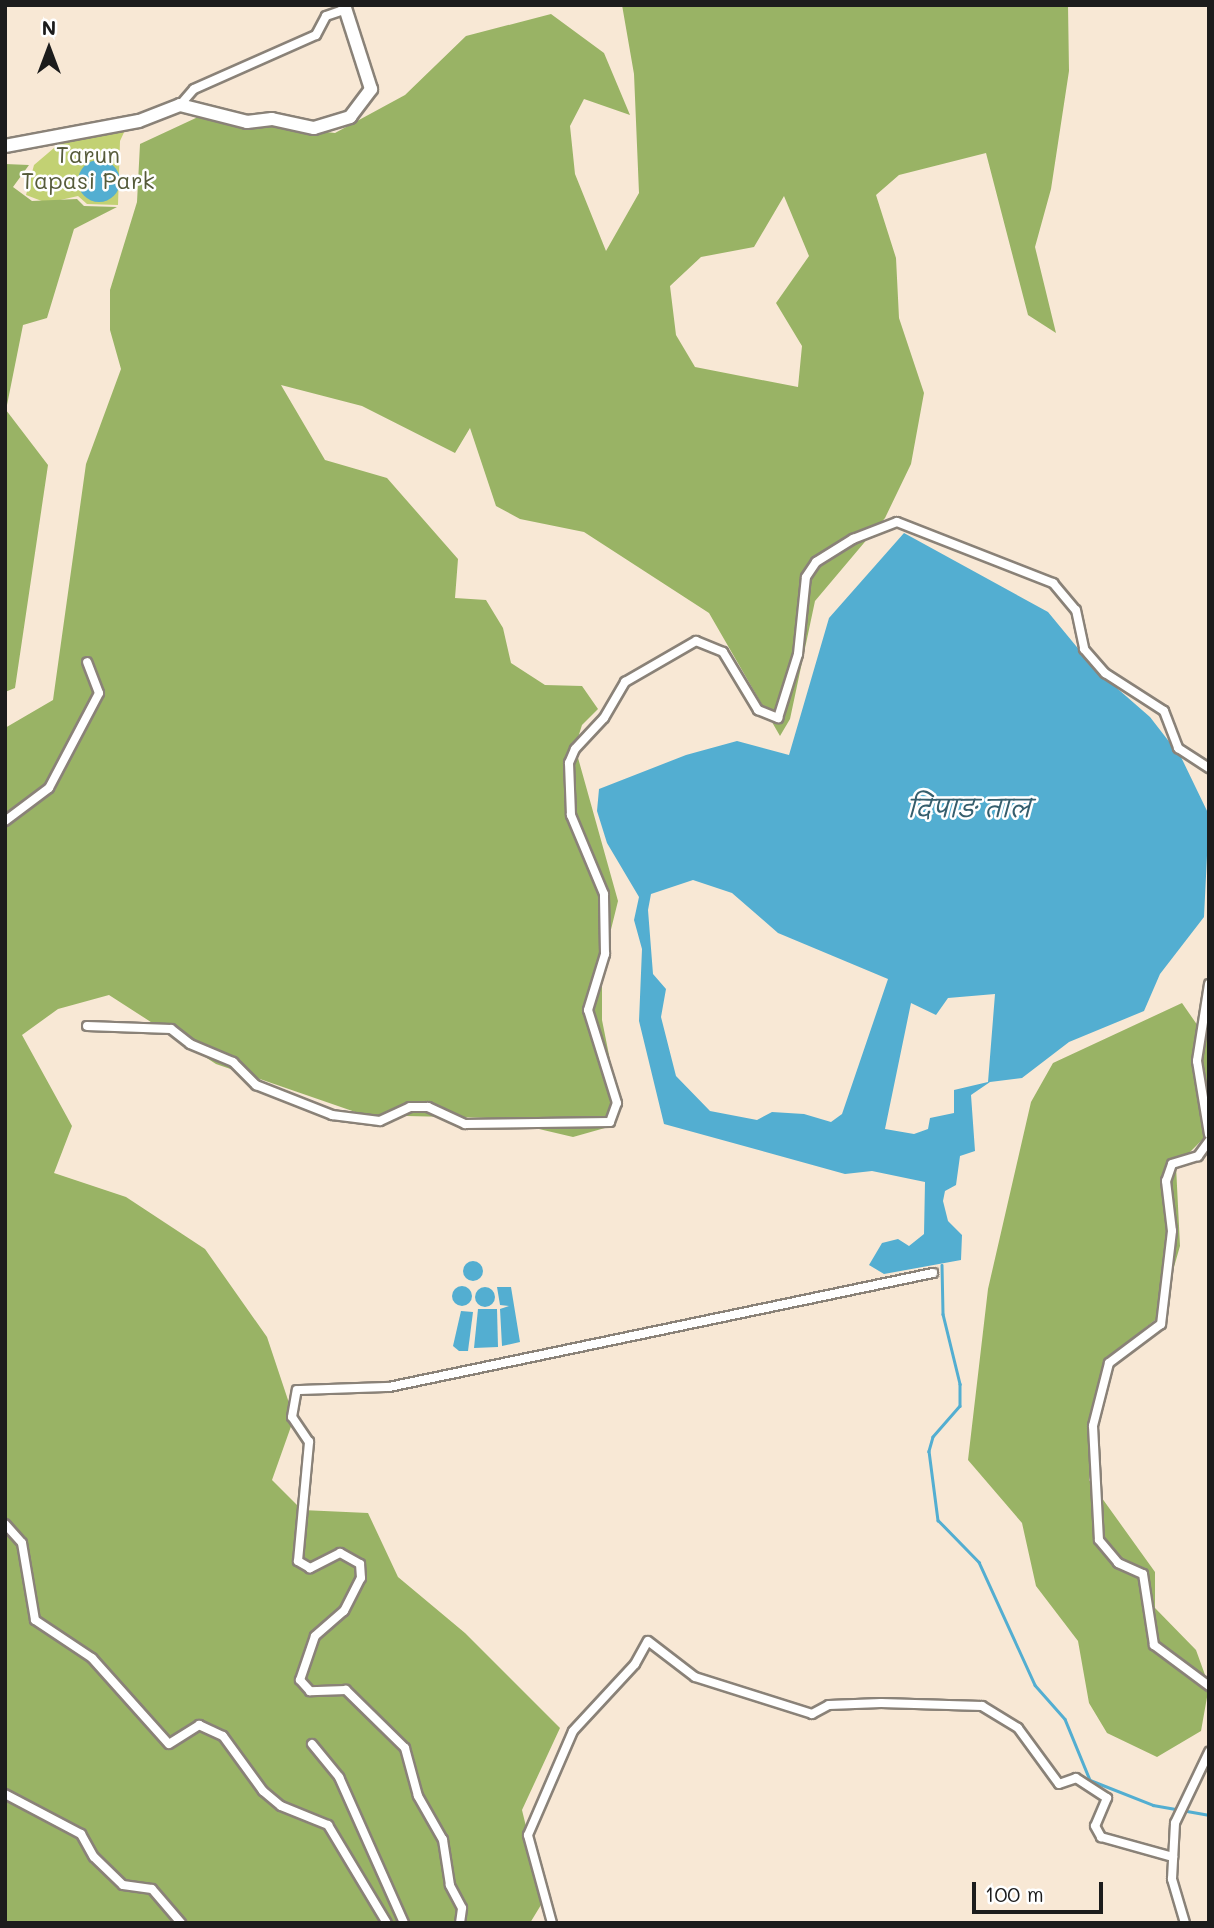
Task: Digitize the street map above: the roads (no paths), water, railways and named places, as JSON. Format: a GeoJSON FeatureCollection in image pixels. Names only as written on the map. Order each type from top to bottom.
{"type":"FeatureCollection","features":[{"type":"Feature","properties":{"kind":"main road"},"geometry":{"type":"LineString","coordinates":[[5,146],[59,139],[180,105],[247,122],[272,119],[314,128],[350,117],[371,89],[343,8]]}},
{"type":"Feature","properties":{"kind":"street"},"geometry":{"type":"LineString","coordinates":[[180,105],[194,89],[316,35],[326,16],[343,8]]}},
{"type":"Feature","properties":{"kind":"street"},"geometry":{"type":"LineString","coordinates":[[87,1026],[163,1026],[220,1054],[256,1085],[288,1093],[323,1113],[367,1122],[428,1107],[465,1124],[610,1122],[617,1103],[588,1010],[605,954],[604,894],[571,815],[569,763],[575,749],[625,682],[696,641],[723,652],[758,710],[778,718],[798,654],[806,578],[816,562],[853,539],[897,522],[1053,583],[1076,610],[1084,649],[1105,673],[1164,711],[1178,748],[1209,768]]}},
{"type":"Feature","properties":{"kind":"street"},"geometry":{"type":"LineString","coordinates":[[5,821],[48,788],[99,693],[87,662]]}},
{"type":"Feature","properties":{"kind":"street"},"geometry":{"type":"LineString","coordinates":[[1209,984],[1197,1061],[1209,1134]]}},
{"type":"Feature","properties":{"kind":"street"},"geometry":{"type":"LineString","coordinates":[[1209,1141],[1198,1156],[1172,1164],[1166,1181],[1172,1231],[1161,1324],[1109,1363],[1093,1426],[1099,1540],[1118,1563],[1143,1574],[1154,1645],[1209,1686]]}},
{"type":"Feature","properties":{"kind":"street"},"geometry":{"type":"LineString","coordinates":[[460,1923],[462,1908],[450,1885],[443,1840],[418,1796],[405,1748],[346,1690],[310,1691],[300,1680],[315,1636],[344,1611],[361,1578],[360,1564],[340,1553],[310,1568],[298,1561],[309,1442],[292,1417],[297,1390],[389,1387],[933,1273]]}},
{"type":"Feature","properties":{"kind":"street"},"geometry":{"type":"LineString","coordinates":[[5,1524],[22,1544],[35,1620],[92,1658],[169,1744],[199,1725],[223,1736],[263,1791],[281,1806],[328,1825],[387,1923]]}},
{"type":"Feature","properties":{"kind":"street"},"geometry":{"type":"LineString","coordinates":[[552,1923],[528,1835],[573,1731],[635,1664],[648,1641],[695,1677],[812,1714],[829,1705],[881,1703],[982,1706],[1018,1728],[1059,1784],[1076,1778],[1107,1798],[1095,1826],[1101,1838],[1173,1857]]}},
{"type":"Feature","properties":{"kind":"street"},"geometry":{"type":"LineString","coordinates":[[312,1744],[339,1777],[404,1923]]}},
{"type":"Feature","properties":{"kind":"street"},"geometry":{"type":"LineString","coordinates":[[1185,1923],[1173,1857],[1175,1824],[1181,1801],[1209,1752]]}},
{"type":"Feature","properties":{"kind":"street"},"geometry":{"type":"LineString","coordinates":[[5,1794],[81,1834],[122,1885],[152,1889],[181,1923]]}},
{"type":"Feature","properties":{"kind":"water"},"geometry":{"type":"Polygon","coordinates":[[[99,160],[114,166],[120,181],[114,196],[99,202],[84,196],[78,181],[84,166],[99,160]]]}},
{"type":"Feature","properties":{"kind":"water","name":"दिपाङ ताल"},"geometry":{"type":"Polygon","coordinates":[[[904,533],[1048,612],[1095,669],[1150,717],[1181,757],[1209,815],[1204,917],[1160,974],[1144,1011],[1069,1042],[1022,1078],[990,1082],[971,1095],[975,1151],[960,1156],[956,1185],[945,1191],[943,1201],[948,1221],[962,1235],[961,1260],[884,1274],[869,1265],[882,1243],[898,1239],[909,1246],[924,1234],[925,1182],[872,1171],[845,1174],[664,1124],[639,1021],[642,949],[634,920],[639,897],[607,843],[597,811],[599,789],[686,755],[737,741],[789,755],[829,618],[904,533]],[[693,880],[651,894],[648,910],[653,974],[666,989],[661,1017],[676,1076],[710,1111],[757,1120],[772,1112],[804,1114],[831,1122],[842,1114],[888,979],[778,933],[732,893],[693,880]],[[995,994],[948,998],[936,1015],[911,1003],[885,1129],[914,1134],[928,1129],[930,1118],[954,1113],[954,1090],[988,1082],[995,994]]]}},
{"type":"Feature","properties":{"kind":"water"},"geometry":{"type":"Polygon","coordinates":[[[473,1261],[480,1264],[483,1271],[480,1278],[473,1281],[466,1278],[463,1271],[466,1264],[473,1261]]]}},
{"type":"Feature","properties":{"kind":"water"},"geometry":{"type":"Polygon","coordinates":[[[458,1286],[466,1286],[472,1296],[466,1306],[458,1306],[452,1300],[452,1292],[458,1286]]]}},
{"type":"Feature","properties":{"kind":"water"},"geometry":{"type":"Polygon","coordinates":[[[481,1287],[489,1287],[495,1297],[489,1307],[481,1307],[475,1301],[475,1293],[481,1287]]]}},
{"type":"Feature","properties":{"kind":"water"},"geometry":{"type":"Polygon","coordinates":[[[497,1287],[511,1287],[520,1342],[502,1346],[500,1309],[509,1306],[500,1305],[497,1287]]]}},
{"type":"Feature","properties":{"kind":"water"},"geometry":{"type":"Polygon","coordinates":[[[478,1309],[497,1309],[498,1347],[474,1348],[478,1309]]]}},
{"type":"Feature","properties":{"kind":"water"},"geometry":{"type":"Polygon","coordinates":[[[461,1311],[473,1312],[468,1351],[459,1351],[453,1346],[461,1311]]]}},
{"type":"Feature","properties":{"kind":"waterway"},"geometry":{"type":"LineString","coordinates":[[942,1265],[943,1314],[960,1384],[960,1406],[933,1437],[929,1451],[938,1520],[979,1562],[1035,1685],[1065,1719],[1090,1780],[1153,1805],[1209,1815]]}},
{"type":"Feature","properties":{"kind":"park label","name":"Tarun Tapasi Park"},"geometry":{"type":"Point","coordinates":[88,167]}}]}
